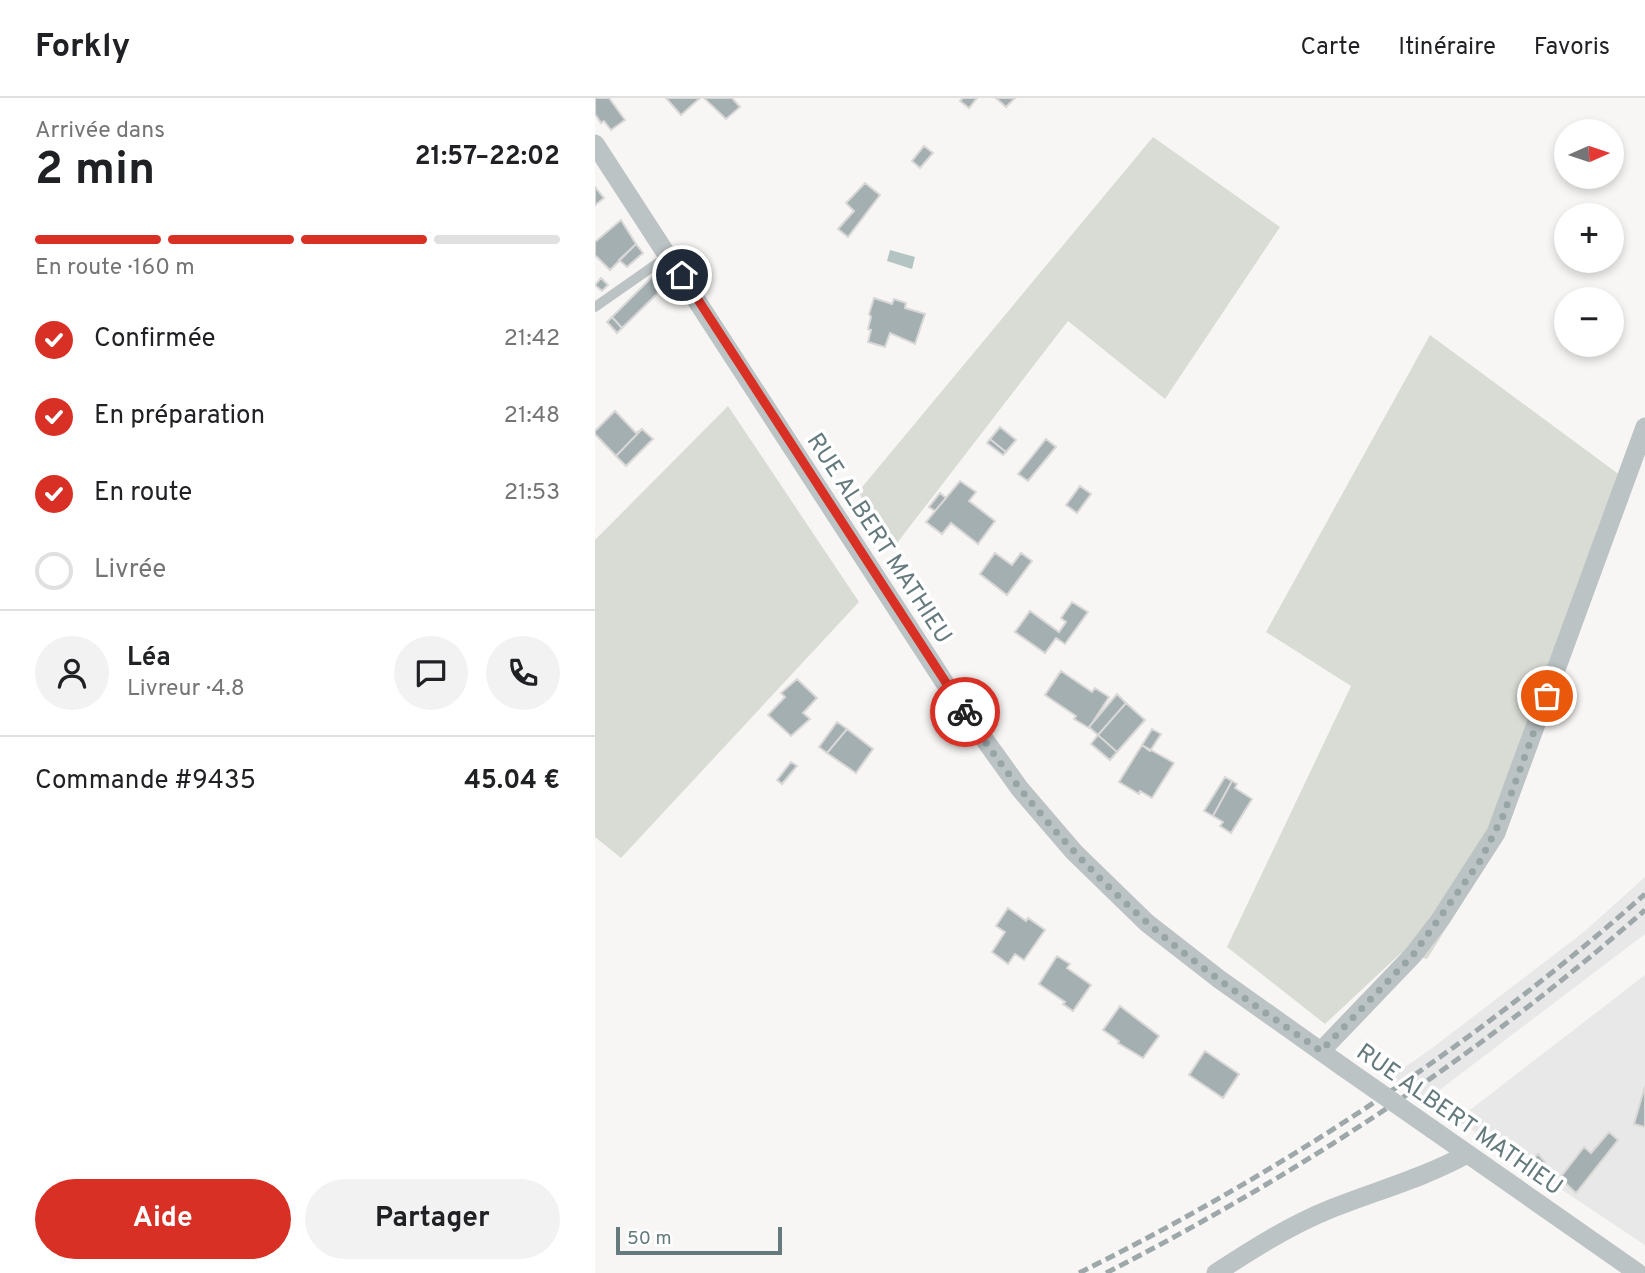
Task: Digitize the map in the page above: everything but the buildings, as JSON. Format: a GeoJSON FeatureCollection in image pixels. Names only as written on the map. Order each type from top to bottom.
{"type":"FeatureCollection","features":[{"type":"Feature","properties":{"kind":"street","name":"RUE ALBERT MATHIEU"},"geometry":{"type":"LineString","coordinates":[[595,144],[953,694],[1038,811],[1090,869],[1147,923],[1219,979],[1638,1273]]}},
{"type":"Feature","properties":{"kind":"street"},"geometry":{"type":"LineString","coordinates":[[1321,1051],[1413,955],[1440,920],[1496,833],[1645,427]]}},
{"type":"Feature","properties":{"kind":"street"},"geometry":{"type":"LineString","coordinates":[[1216,1273],[1301,1223],[1336,1207],[1442,1168],[1467,1154]]}},
{"type":"Feature","properties":{"kind":"lane"},"geometry":{"type":"LineString","coordinates":[[595,307],[669,255]]}},
{"type":"Feature","properties":{"kind":"shaded area"},"geometry":{"type":"Polygon","coordinates":[[[1153,137],[1280,227],[1165,399],[1068,321],[894,547],[858,492],[1153,137]]]}},
{"type":"Feature","properties":{"kind":"shaded area"},"geometry":{"type":"Polygon","coordinates":[[[890,250],[915,257],[912,269],[887,261],[890,250]]]}},
{"type":"Feature","properties":{"kind":"shaded area"},"geometry":{"type":"Polygon","coordinates":[[[1430,335],[1632,484],[1500,842],[1427,959],[1401,953],[1325,1024],[1227,947],[1351,686],[1266,632],[1430,335]]]}},
{"type":"Feature","properties":{"kind":"shaded area"},"geometry":{"type":"Polygon","coordinates":[[[728,406],[859,602],[621,858],[595,837],[595,540],[728,406]]]}},
{"type":"Feature","properties":{"kind":"shaded area"},"geometry":{"type":"Polygon","coordinates":[[[1645,877],[1645,934],[1425,1101],[1389,1078],[1585,931],[1645,877]]]}},
{"type":"Feature","properties":{"kind":"shaded area"},"geometry":{"type":"Polygon","coordinates":[[[1645,975],[1645,1245],[1457,1120],[1645,975]]]}},
{"type":"Feature","properties":{"kind":"railway"},"geometry":{"type":"LineString","coordinates":[[1079,1273],[1229,1192],[1374,1102],[1513,1003],[1645,894]]}},
{"type":"Feature","properties":{"kind":"railway"},"geometry":{"type":"LineString","coordinates":[[1106,1273],[1249,1195],[1387,1108],[1519,1014],[1645,910]]}},
{"type":"Feature","properties":{"kind":"way so far"},"geometry":{"type":"LineString","coordinates":[[965,712],[1020,789],[1090,869],[1147,923],[1193,960],[1321,1051],[1413,955],[1480,861],[1503,816],[1547,696]]}},
{"type":"Feature","properties":{"kind":"route"},"geometry":{"type":"LineString","coordinates":[[682,275],[965,712]]}}]}
